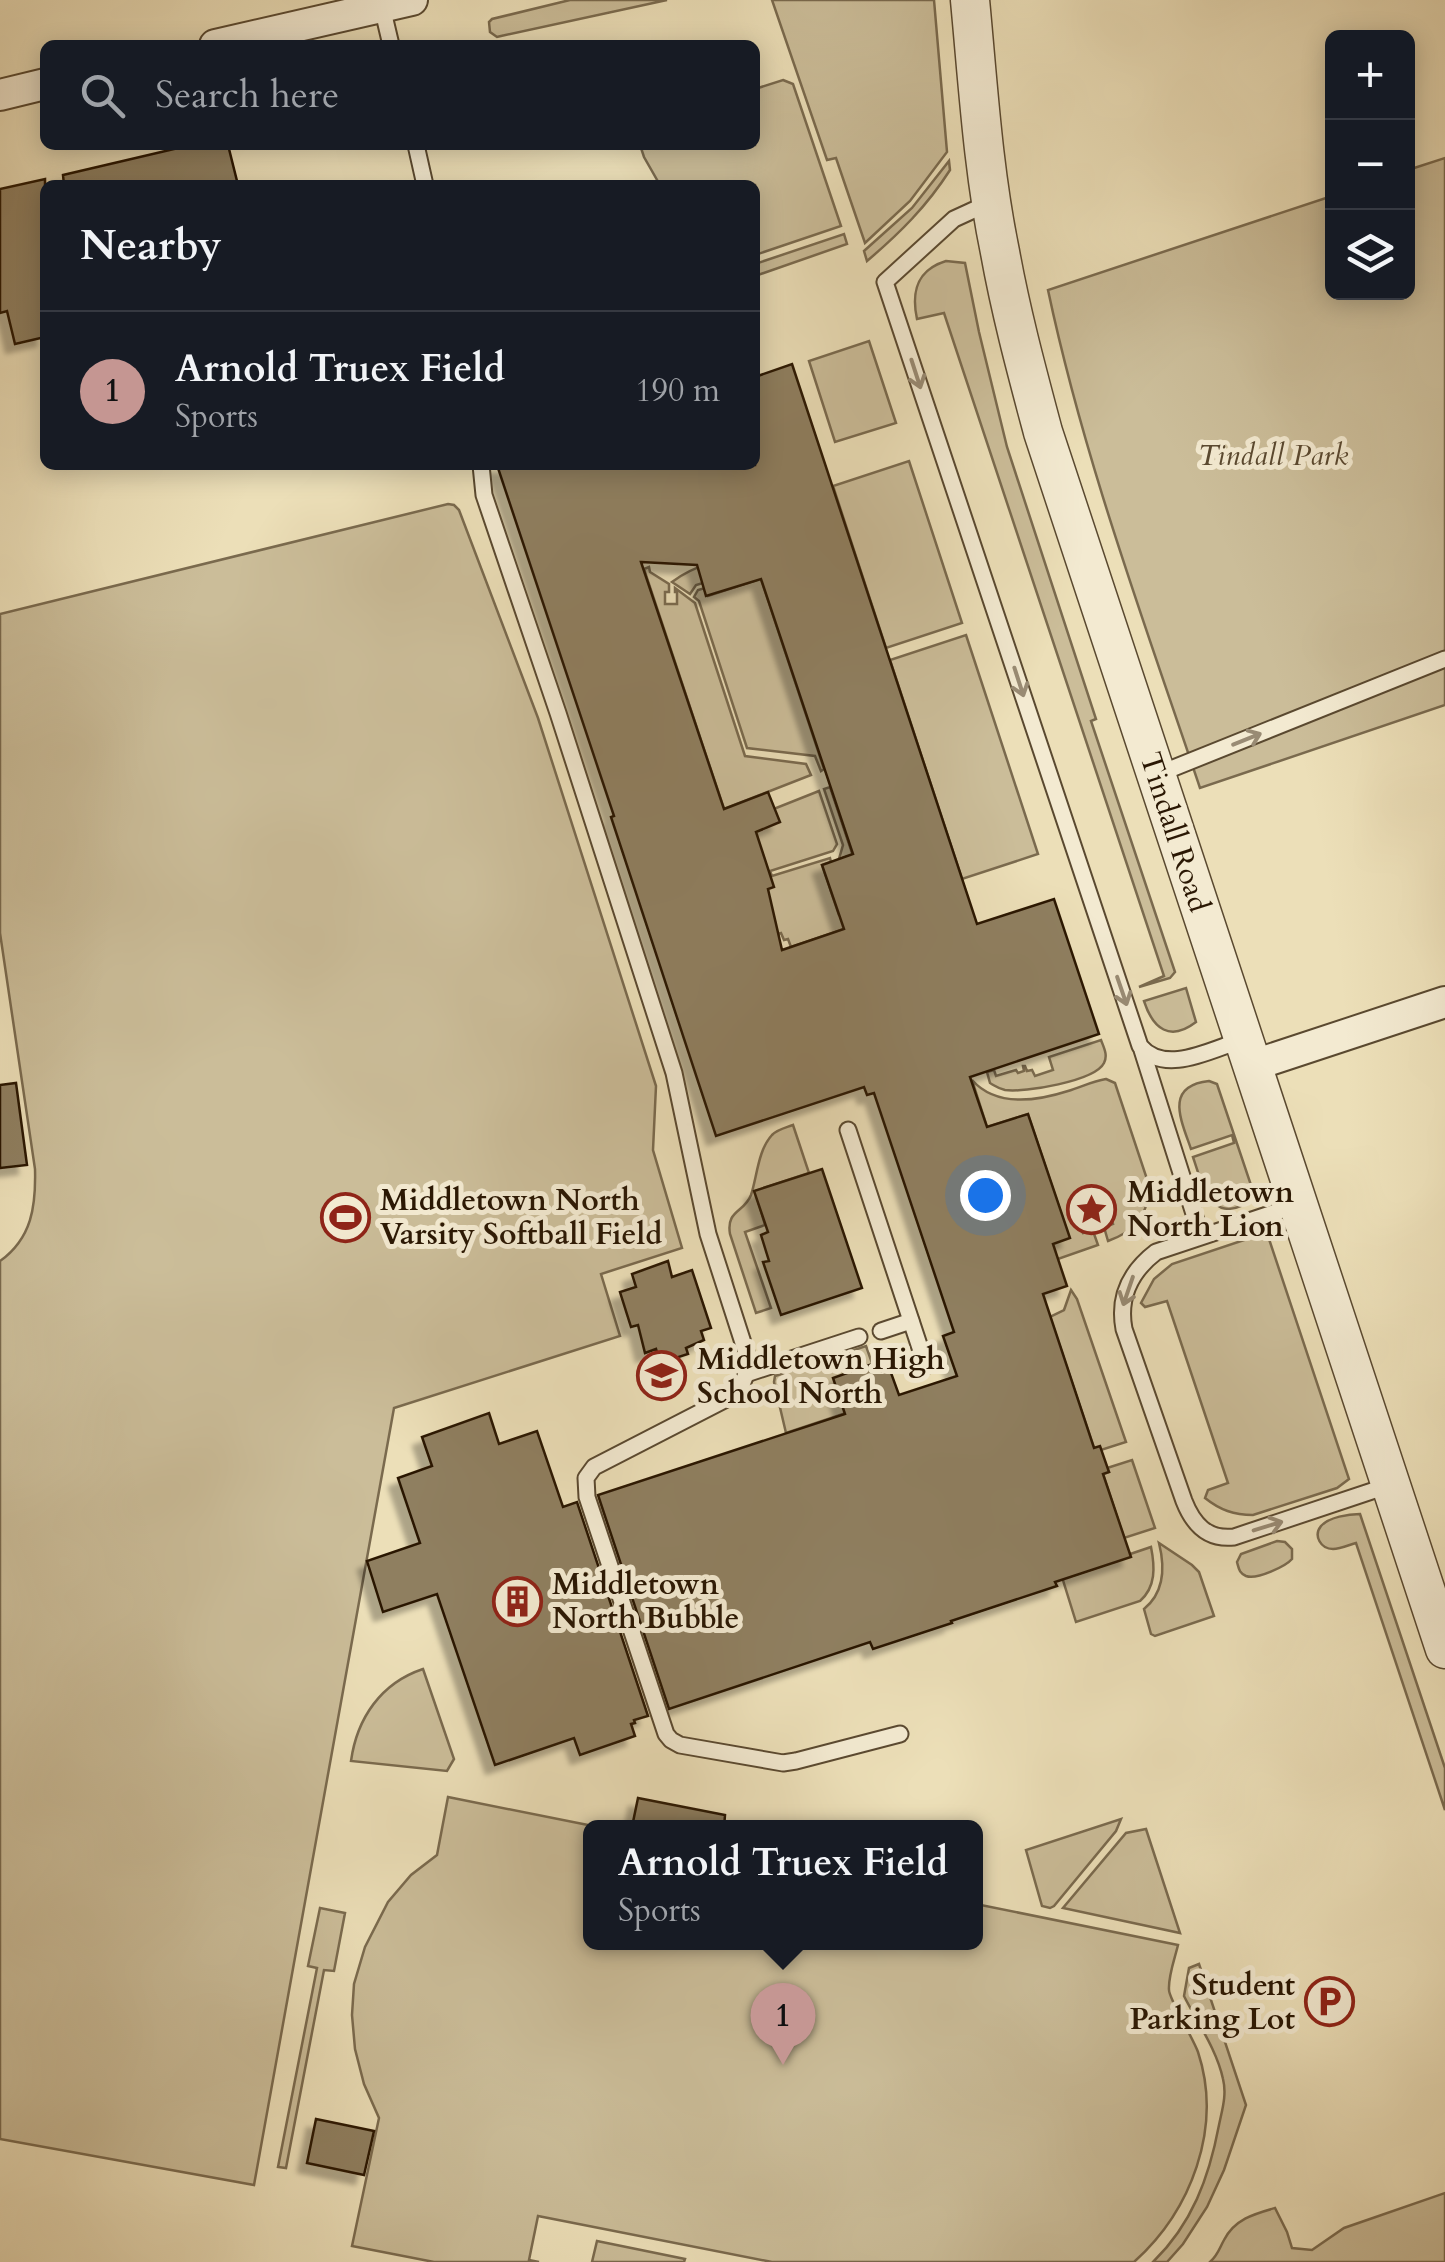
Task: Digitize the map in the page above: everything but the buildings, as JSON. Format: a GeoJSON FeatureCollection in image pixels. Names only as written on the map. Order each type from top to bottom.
{"type":"FeatureCollection","features":[{"type":"Feature","properties":{"kind":"street"},"geometry":{"type":"LineString","coordinates":[[237,40],[412,0]]}},
{"type":"Feature","properties":{"kind":"street","name":"Tindall Road"},"geometry":{"type":"LineString","coordinates":[[970,0],[999,252],[1043,432],[1390,1485],[1437,1598],[1445,1650]]}},
{"type":"Feature","properties":{"kind":"street"},"geometry":{"type":"LineString","coordinates":[[0,95],[40,85]]}},
{"type":"Feature","properties":{"kind":"street"},"geometry":{"type":"LineString","coordinates":[[1247,1053],[1445,1002]]}},
{"type":"Feature","properties":{"kind":"lane"},"geometry":{"type":"LineString","coordinates":[[382,7],[390,40]]}},
{"type":"Feature","properties":{"kind":"lane"},"geometry":{"type":"LineString","coordinates":[[417,150],[424,180]]}},
{"type":"Feature","properties":{"kind":"lane"},"geometry":{"type":"LineString","coordinates":[[991,202],[954,219],[885,282],[1201,1236]]}},
{"type":"Feature","properties":{"kind":"lane"},"geometry":{"type":"LineString","coordinates":[[482,470],[484,495],[674,1073],[708,1234],[746,1352],[746,1374],[737,1392],[594,1467],[586,1478],[587,1497],[671,1740],[783,1763],[900,1734]]}},
{"type":"Feature","properties":{"kind":"lane"},"geometry":{"type":"LineString","coordinates":[[1156,775],[1445,659]]}},
{"type":"Feature","properties":{"kind":"lane"},"geometry":{"type":"LineString","coordinates":[[1140,1046],[1163,1061],[1247,1053]]}},
{"type":"Feature","properties":{"kind":"lane"},"geometry":{"type":"LineString","coordinates":[[848,1130],[926,1366]]}},
{"type":"Feature","properties":{"kind":"lane"},"geometry":{"type":"LineString","coordinates":[[1297,1205],[1166,1247],[1148,1258],[1127,1286],[1122,1310],[1124,1329],[1184,1501],[1194,1522],[1212,1535],[1234,1536],[1390,1485]]}},
{"type":"Feature","properties":{"kind":"lane"},"geometry":{"type":"LineString","coordinates":[[881,1331],[911,1321]]}},
{"type":"Feature","properties":{"kind":"lane"},"geometry":{"type":"LineString","coordinates":[[746,1374],[859,1338]]}},
{"type":"Feature","properties":{"kind":"green space"},"geometry":{"type":"Polygon","coordinates":[[[570,0],[667,0],[497,37],[490,32],[492,19],[570,0]]]}},
{"type":"Feature","properties":{"kind":"green space"},"geometry":{"type":"Polygon","coordinates":[[[772,0],[934,0],[947,152],[910,201],[865,243],[836,158],[827,160],[772,0]]]}},
{"type":"Feature","properties":{"kind":"green space"},"geometry":{"type":"Polygon","coordinates":[[[783,80],[793,84],[841,226],[760,253],[760,180],[657,180],[642,150],[760,150],[760,87],[783,80]]]}},
{"type":"Feature","properties":{"kind":"green space","name":"Tindall Park"},"geometry":{"type":"Polygon","coordinates":[[[1445,158],[1445,705],[1200,788],[1097,479],[1048,290],[1325,198],[1325,300],[1415,300],[1415,168],[1445,158]]]}},
{"type":"Feature","properties":{"kind":"green space"},"geometry":{"type":"Polygon","coordinates":[[[949,161],[950,170],[922,207],[867,261],[864,251],[912,208],[949,161]]]}},
{"type":"Feature","properties":{"kind":"green space"},"geometry":{"type":"Polygon","coordinates":[[[844,234],[847,244],[760,274],[760,262],[844,234]]]}},
{"type":"Feature","properties":{"kind":"green space"},"geometry":{"type":"Polygon","coordinates":[[[946,261],[965,263],[1007,447],[1096,719],[1091,721],[1175,972],[1170,978],[1139,987],[1164,976],[944,313],[917,319],[918,283],[928,270],[946,261]]]}},
{"type":"Feature","properties":{"kind":"green space"},"geometry":{"type":"Polygon","coordinates":[[[869,341],[896,423],[835,442],[809,361],[869,341]]]}},
{"type":"Feature","properties":{"kind":"green space"},"geometry":{"type":"Polygon","coordinates":[[[909,461],[962,623],[886,648],[833,486],[909,461]]]}},
{"type":"Feature","properties":{"kind":"green space"},"geometry":{"type":"Polygon","coordinates":[[[448,504],[459,510],[538,718],[656,1086],[653,1150],[682,1248],[601,1274],[620,1336],[394,1408],[254,2185],[0,2139],[0,1261],[19,1242],[30,1220],[35,1169],[0,933],[0,614],[448,504]]]}},
{"type":"Feature","properties":{"kind":"green space"},"geometry":{"type":"Polygon","coordinates":[[[753,555],[824,769],[821,771],[815,756],[747,748],[699,601],[694,597],[705,588],[708,596],[757,580],[703,583],[690,594],[672,582],[711,563],[753,555]]]}},
{"type":"Feature","properties":{"kind":"green space"},"geometry":{"type":"Polygon","coordinates":[[[649,567],[650,572],[669,584],[665,604],[677,604],[675,588],[695,603],[745,756],[806,764],[811,775],[724,809],[644,569],[649,567]]]}},
{"type":"Feature","properties":{"kind":"green space"},"geometry":{"type":"Polygon","coordinates":[[[966,635],[1038,854],[962,879],[890,660],[966,635]]]}},
{"type":"Feature","properties":{"kind":"green space"},"geometry":{"type":"Polygon","coordinates":[[[830,787],[874,919],[791,947],[788,939],[778,934],[728,827],[819,791],[837,844],[833,851],[770,871],[772,876],[830,858],[831,862],[822,865],[839,915],[849,856],[839,859],[843,845],[824,789],[830,787]]]}},
{"type":"Feature","properties":{"kind":"green space"},"geometry":{"type":"Polygon","coordinates":[[[1186,988],[1196,1022],[1178,1031],[1164,1030],[1152,1019],[1144,1001],[1186,988]]]}},
{"type":"Feature","properties":{"kind":"green space"},"geometry":{"type":"Polygon","coordinates":[[[1101,1040],[1104,1063],[1087,1075],[1027,1090],[1005,1090],[990,1083],[987,1072],[994,1070],[996,1076],[1016,1070],[1018,1073],[1025,1066],[1035,1076],[1053,1070],[1049,1057],[1101,1040]]]}},
{"type":"Feature","properties":{"kind":"green space"},"geometry":{"type":"Polygon","coordinates":[[[1106,1079],[1115,1083],[1146,1176],[1147,1199],[1141,1217],[1128,1231],[1108,1241],[1104,1227],[1113,1224],[1104,1197],[1074,1207],[1083,1233],[1093,1231],[1098,1245],[1058,1259],[1028,1252],[1069,1237],[1028,1114],[987,1127],[972,1080],[993,1095],[1030,1099],[1106,1079]]]}},
{"type":"Feature","properties":{"kind":"green space"},"geometry":{"type":"Polygon","coordinates":[[[1209,1081],[1217,1084],[1255,1197],[1229,1209],[1212,1201],[1193,1157],[1234,1143],[1232,1135],[1191,1149],[1180,1116],[1181,1097],[1186,1090],[1209,1081]]]}},
{"type":"Feature","properties":{"kind":"green space"},"geometry":{"type":"Polygon","coordinates":[[[793,1125],[809,1173],[755,1191],[765,1225],[745,1232],[771,1308],[756,1313],[729,1226],[751,1195],[767,1141],[777,1131],[793,1125]]]}},
{"type":"Feature","properties":{"kind":"green space"},"geometry":{"type":"Polygon","coordinates":[[[1256,1236],[1268,1236],[1349,1479],[1337,1488],[1253,1515],[1228,1511],[1205,1498],[1208,1490],[1228,1483],[1167,1301],[1145,1307],[1141,1303],[1154,1279],[1172,1264],[1256,1236]]]}},
{"type":"Feature","properties":{"kind":"green space"},"geometry":{"type":"Polygon","coordinates":[[[1071,1290],[1126,1442],[1101,1450],[1094,1448],[1050,1317],[1064,1310],[1071,1290]]]}},
{"type":"Feature","properties":{"kind":"green space"},"geometry":{"type":"Polygon","coordinates":[[[866,1346],[885,1400],[786,1433],[775,1376],[866,1346]]]}},
{"type":"Feature","properties":{"kind":"green space"},"geometry":{"type":"Polygon","coordinates":[[[1132,1460],[1155,1528],[1124,1538],[1103,1474],[1109,1472],[1107,1468],[1132,1460]]]}},
{"type":"Feature","properties":{"kind":"green space"},"geometry":{"type":"Polygon","coordinates":[[[1360,1514],[1445,1768],[1445,1810],[1356,1543],[1329,1548],[1318,1538],[1321,1526],[1329,1520],[1360,1514]]]}},
{"type":"Feature","properties":{"kind":"green space"},"geometry":{"type":"Polygon","coordinates":[[[1277,1541],[1292,1549],[1289,1562],[1257,1576],[1241,1572],[1237,1562],[1241,1554],[1277,1541]]]}},
{"type":"Feature","properties":{"kind":"green space"},"geometry":{"type":"Polygon","coordinates":[[[1159,1543],[1199,1572],[1214,1616],[1155,1636],[1144,1609],[1156,1595],[1162,1579],[1159,1543]]]}},
{"type":"Feature","properties":{"kind":"green space"},"geometry":{"type":"Polygon","coordinates":[[[1151,1547],[1153,1576],[1140,1601],[1076,1622],[1062,1577],[1151,1547]]]}},
{"type":"Feature","properties":{"kind":"green space"},"geometry":{"type":"Polygon","coordinates":[[[423,1669],[454,1759],[447,1771],[351,1761],[359,1730],[374,1704],[395,1683],[423,1669]]]}},
{"type":"Feature","properties":{"kind":"green space"},"geometry":{"type":"Polygon","coordinates":[[[448,1797],[583,1824],[583,1950],[983,1950],[983,1905],[1178,1945],[1169,1990],[1198,2052],[1207,2110],[1197,2166],[1186,2193],[1172,2218],[1134,2262],[772,2262],[538,2216],[529,2260],[539,2262],[434,2262],[352,2246],[379,2118],[355,2049],[354,1984],[365,1947],[388,1902],[411,1875],[437,1855],[448,1797]]]}},
{"type":"Feature","properties":{"kind":"green space"},"geometry":{"type":"Polygon","coordinates":[[[1121,1819],[1116,1831],[1054,1906],[1042,1906],[1026,1850],[1121,1819]]]}},
{"type":"Feature","properties":{"kind":"green space"},"geometry":{"type":"Polygon","coordinates":[[[1146,1829],[1180,1933],[1063,1908],[1126,1833],[1146,1829]]]}},
{"type":"Feature","properties":{"kind":"green space"},"geometry":{"type":"Polygon","coordinates":[[[320,1908],[345,1913],[334,1971],[324,1970],[286,2168],[278,2167],[317,1968],[308,1966],[320,1908]]]}},
{"type":"Feature","properties":{"kind":"green space"},"geometry":{"type":"Polygon","coordinates":[[[1199,1964],[1246,2105],[1207,2207],[1167,2262],[1153,2262],[1178,2232],[1197,2199],[1224,2102],[1216,2057],[1184,1996],[1189,1968],[1199,1964]]]}},
{"type":"Feature","properties":{"kind":"green space"},"geometry":{"type":"Polygon","coordinates":[[[1445,2193],[1445,2262],[1210,2262],[1234,2227],[1267,2210],[1275,2208],[1292,2248],[1312,2250],[1344,2228],[1445,2193]]]}},
{"type":"Feature","properties":{"kind":"green space"},"geometry":{"type":"Polygon","coordinates":[[[597,2241],[685,2259],[592,2262],[597,2241]]]}},
{"type":"Feature","properties":{"kind":"place","name":"Middletown North Lion"},"geometry":{"type":"Point","coordinates":[1092,1209]}},
{"type":"Feature","properties":{"kind":"place","name":"Middletown North Varsity Softball Field"},"geometry":{"type":"Point","coordinates":[345,1217]}},
{"type":"Feature","properties":{"kind":"place","name":"Middletown High School North"},"geometry":{"type":"Point","coordinates":[662,1376]}},
{"type":"Feature","properties":{"kind":"place","name":"Middletown North Bubble"},"geometry":{"type":"Point","coordinates":[517,1601]}},
{"type":"Feature","properties":{"kind":"place","name":"Student Parking Lot"},"geometry":{"type":"Point","coordinates":[1330,2002]}},
{"type":"Feature","properties":{"kind":"place","name":"Arnold Truex Field"},"geometry":{"type":"Point","coordinates":[783,2065]}}]}
